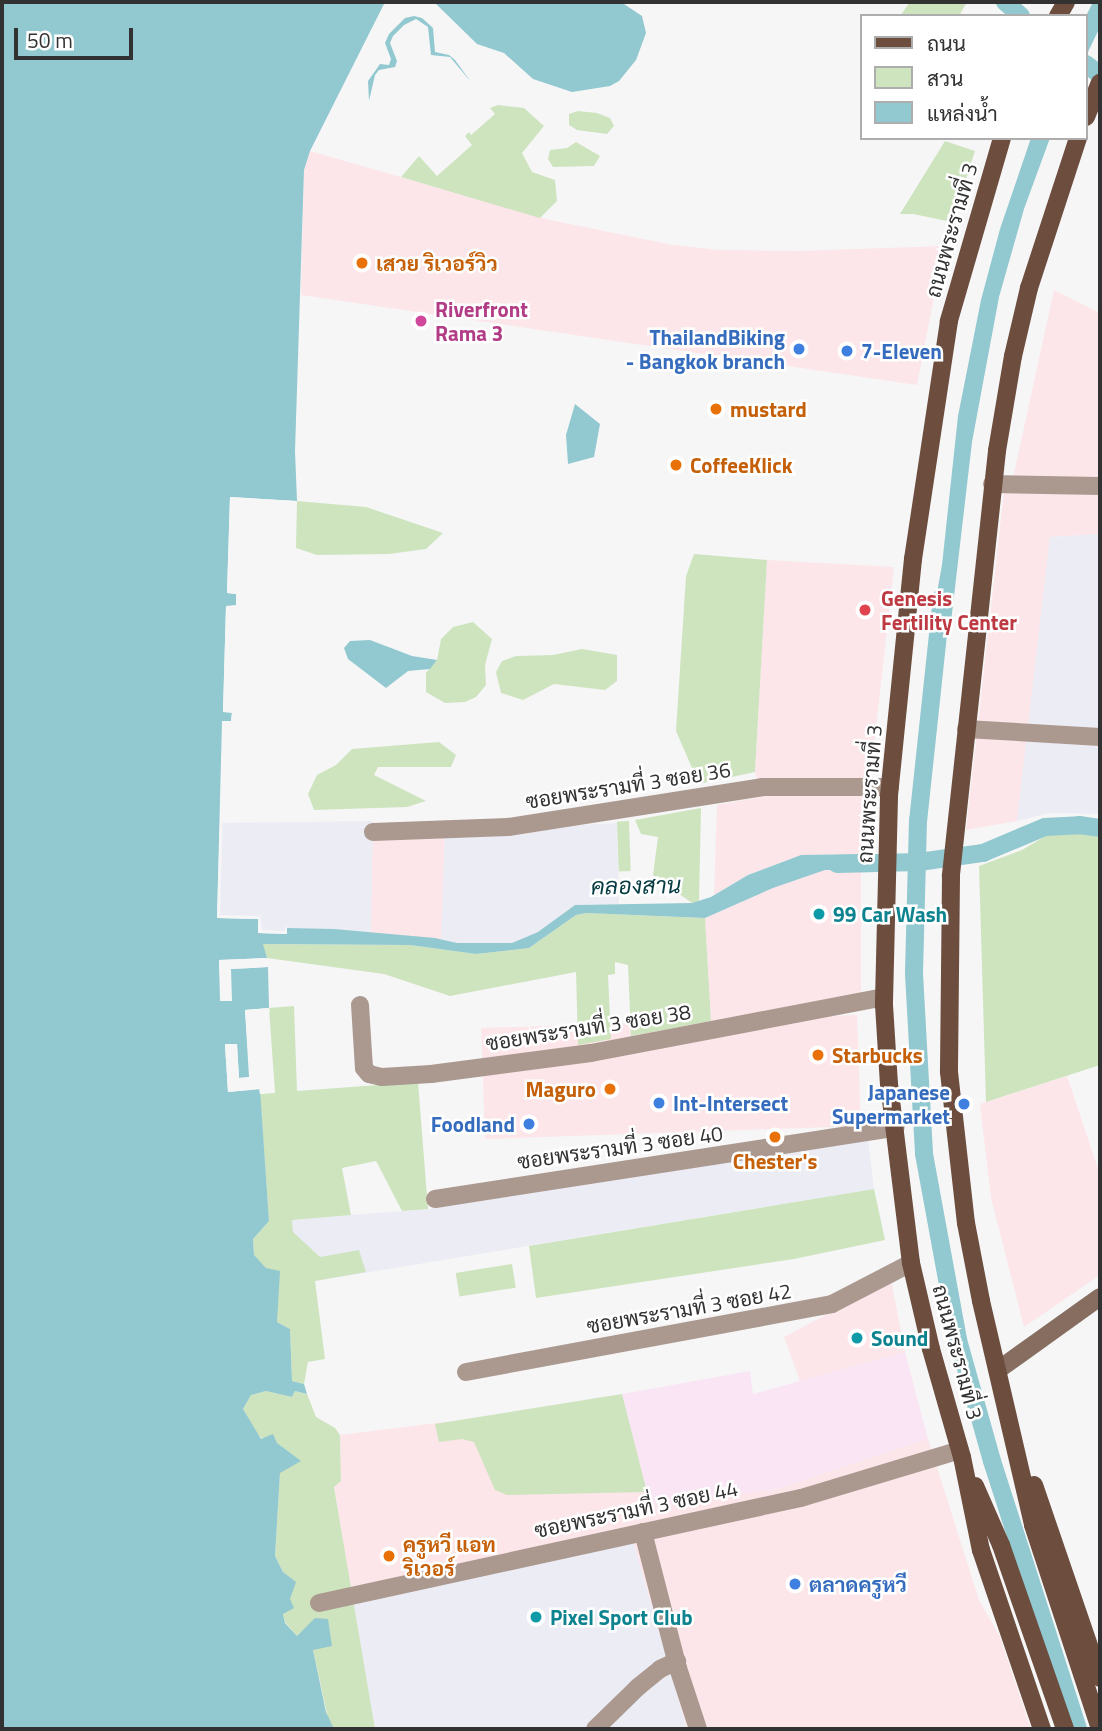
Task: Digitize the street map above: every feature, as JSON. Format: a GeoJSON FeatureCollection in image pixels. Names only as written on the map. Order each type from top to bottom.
{"type":"FeatureCollection","features":[{"type":"Feature","properties":{"kind":"main road"},"geometry":{"type":"LineString","coordinates":[[1088,112],[1098,88]]}},
{"type":"Feature","properties":{"kind":"main road","name":"ถนนพระรามที่ 3"},"geometry":{"type":"LineString","coordinates":[[1001,140],[963,268],[941,365],[914,559],[890,787],[884,997],[911,1263],[931,1349],[961,1453],[981,1550],[1042,1729]]}},
{"type":"Feature","properties":{"kind":"main road","name":"ถนนพระรามที่ 3"},"geometry":{"type":"LineString","coordinates":[[1077,140],[1046,230],[1026,302],[1013,356],[992,484],[951,877],[949,1072],[966,1223],[1033,1525],[1100,1729]]}},
{"type":"Feature","properties":{"kind":"main road","name":"ถนนพระรามที่ 3"},"geometry":{"type":"LineString","coordinates":[[1008,1416],[1100,1678]]}},
{"type":"Feature","properties":{"kind":"main road","name":"ถนนพระรามที่ 3"},"geometry":{"type":"LineString","coordinates":[[961,1453],[1001,1545],[1065,1729]]}},
{"type":"Feature","properties":{"kind":"street"},"geometry":{"type":"LineString","coordinates":[[992,484],[1100,486]]}},
{"type":"Feature","properties":{"kind":"street"},"geometry":{"type":"LineString","coordinates":[[966,729],[1100,737]]}},
{"type":"Feature","properties":{"kind":"street","name":"ซอยพระรามที่ 3 ซอย 36"},"geometry":{"type":"LineString","coordinates":[[373,832],[508,827],[762,787],[890,787]]}},
{"type":"Feature","properties":{"kind":"street","name":"ซอยพระรามที่ 3 ซอย 38"},"geometry":{"type":"LineString","coordinates":[[360,1005],[364,1068],[369,1074],[382,1077],[431,1074],[591,1053],[884,997]]}},
{"type":"Feature","properties":{"kind":"street","name":"ซอยพระรามที่ 3 ซอย 40"},"geometry":{"type":"LineString","coordinates":[[435,1199],[896,1128]]}},
{"type":"Feature","properties":{"kind":"street","name":"ซอยพระรามที่ 3 ซอย 42"},"geometry":{"type":"LineString","coordinates":[[466,1372],[832,1304],[911,1263]]}},
{"type":"Feature","properties":{"kind":"street"},"geometry":{"type":"LineString","coordinates":[[998,1370],[1100,1297]]}},
{"type":"Feature","properties":{"kind":"street","name":"ซอยพระรามที่ 3 ซอย 44"},"geometry":{"type":"LineString","coordinates":[[318,1603],[801,1497],[961,1453]]}},
{"type":"Feature","properties":{"kind":"street"},"geometry":{"type":"LineString","coordinates":[[643,1532],[698,1729]]}},
{"type":"Feature","properties":{"kind":"street"},"geometry":{"type":"LineString","coordinates":[[595,1729],[638,1687],[677,1661]]}},
{"type":"Feature","properties":{"kind":"shaded area"},"geometry":{"type":"Polygon","coordinates":[[[310,151],[550,220],[673,245],[719,250],[798,251],[944,246],[917,385],[301,295],[304,170],[310,151]]]}},
{"type":"Feature","properties":{"kind":"shaded area"},"geometry":{"type":"Polygon","coordinates":[[[1054,290],[1100,313],[1100,479],[1013,478],[1054,290]]]}},
{"type":"Feature","properties":{"kind":"shaded area"},"geometry":{"type":"Polygon","coordinates":[[[1004,491],[1100,494],[1100,534],[1050,537],[1017,821],[966,830],[1004,491]]]}},
{"type":"Feature","properties":{"kind":"shaded area"},"geometry":{"type":"Polygon","coordinates":[[[1100,534],[1100,814],[1050,813],[1017,821],[1050,537],[1100,534]]]}},
{"type":"Feature","properties":{"kind":"shaded area"},"geometry":{"type":"Polygon","coordinates":[[[767,560],[894,567],[862,854],[801,855],[748,875],[714,895],[717,805],[761,797],[755,772],[767,560]]]}},
{"type":"Feature","properties":{"kind":"shaded area"},"geometry":{"type":"Polygon","coordinates":[[[373,821],[371,932],[288,928],[287,934],[258,933],[258,919],[217,918],[219,823],[373,821]]]}},
{"type":"Feature","properties":{"kind":"shaded area"},"geometry":{"type":"Polygon","coordinates":[[[617,823],[619,904],[575,905],[538,932],[512,943],[457,943],[441,939],[445,833],[617,823]]]}},
{"type":"Feature","properties":{"kind":"shaded area"},"geometry":{"type":"Polygon","coordinates":[[[372,830],[445,833],[441,939],[368,936],[372,830]]]}},
{"type":"Feature","properties":{"kind":"shaded area"},"geometry":{"type":"Polygon","coordinates":[[[825,870],[861,870],[861,994],[711,1021],[705,918],[773,888],[825,870]]]}},
{"type":"Feature","properties":{"kind":"shaded area"},"geometry":{"type":"Polygon","coordinates":[[[857,1015],[861,1126],[485,1139],[481,1028],[857,1015]]]}},
{"type":"Feature","properties":{"kind":"shaded area"},"geometry":{"type":"Polygon","coordinates":[[[1067,1076],[1100,1175],[1100,1275],[1024,1327],[991,1198],[980,1104],[1067,1076]]]}},
{"type":"Feature","properties":{"kind":"shaded area"},"geometry":{"type":"Polygon","coordinates":[[[868,1138],[874,1189],[279,1287],[280,1271],[269,1221],[430,1209],[475,1196],[868,1138]]]}},
{"type":"Feature","properties":{"kind":"shaded area","name":"Sound"},"geometry":{"type":"Polygon","coordinates":[[[891,1280],[905,1352],[800,1381],[784,1337],[891,1280]]]}},
{"type":"Feature","properties":{"kind":"shaded area"},"geometry":{"type":"Polygon","coordinates":[[[905,1352],[928,1439],[777,1489],[651,1507],[622,1394],[750,1371],[753,1394],[905,1352]]]}},
{"type":"Feature","properties":{"kind":"shaded area"},"geometry":{"type":"Polygon","coordinates":[[[622,1394],[651,1507],[777,1489],[928,1439],[979,1600],[1000,1637],[1031,1729],[687,1729],[633,1541],[353,1600],[334,1486],[341,1481],[340,1435],[469,1419],[622,1394]]]}},
{"type":"Feature","properties":{"kind":"shaded area"},"geometry":{"type":"Polygon","coordinates":[[[633,1541],[687,1729],[375,1729],[353,1600],[633,1541]]]}},
{"type":"Feature","properties":{"kind":"green space"},"geometry":{"type":"Polygon","coordinates":[[[910,2],[967,2],[960,14],[901,14],[910,2]]]}},
{"type":"Feature","properties":{"kind":"green space"},"geometry":{"type":"Polygon","coordinates":[[[498,105],[524,108],[544,126],[522,153],[532,172],[555,180],[557,201],[540,218],[401,177],[419,156],[437,176],[472,145],[465,136],[469,132],[471,135],[495,114],[490,108],[498,105]]]}},
{"type":"Feature","properties":{"kind":"green space"},"geometry":{"type":"Polygon","coordinates":[[[578,111],[597,113],[610,118],[614,126],[607,134],[577,130],[569,125],[569,114],[578,111]]]}},
{"type":"Feature","properties":{"kind":"green space"},"geometry":{"type":"Polygon","coordinates":[[[945,141],[975,151],[952,222],[900,214],[945,141]]]}},
{"type":"Feature","properties":{"kind":"green space"},"geometry":{"type":"Polygon","coordinates":[[[576,142],[600,156],[594,166],[553,167],[548,159],[550,150],[567,148],[576,142]]]}},
{"type":"Feature","properties":{"kind":"green space"},"geometry":{"type":"Polygon","coordinates":[[[297,501],[366,507],[443,533],[426,549],[389,554],[317,555],[296,548],[297,501]]]}},
{"type":"Feature","properties":{"kind":"green space"},"geometry":{"type":"Polygon","coordinates":[[[694,554],[767,560],[755,772],[699,784],[676,731],[686,576],[694,554]]]}},
{"type":"Feature","properties":{"kind":"green space"},"geometry":{"type":"Polygon","coordinates":[[[473,622],[492,639],[485,665],[486,685],[476,697],[465,702],[445,703],[426,692],[426,673],[437,660],[441,639],[453,627],[473,622]]]}},
{"type":"Feature","properties":{"kind":"green space"},"geometry":{"type":"Polygon","coordinates":[[[582,649],[617,655],[617,681],[605,690],[554,684],[523,700],[501,693],[496,672],[502,661],[516,656],[553,655],[582,649]]]}},
{"type":"Feature","properties":{"kind":"green space"},"geometry":{"type":"Polygon","coordinates":[[[439,742],[456,755],[451,767],[378,767],[374,775],[426,801],[407,807],[314,810],[308,794],[317,775],[336,765],[352,749],[439,742]]]}},
{"type":"Feature","properties":{"kind":"green space"},"geometry":{"type":"Polygon","coordinates":[[[701,808],[699,901],[692,903],[653,875],[658,837],[641,834],[635,820],[701,808]]]}},
{"type":"Feature","properties":{"kind":"green space"},"geometry":{"type":"Polygon","coordinates":[[[617,821],[629,821],[631,871],[619,871],[617,821]]]}},
{"type":"Feature","properties":{"kind":"green space"},"geometry":{"type":"Polygon","coordinates":[[[1081,832],[1100,836],[1100,1065],[986,1102],[979,866],[1022,850],[1047,835],[1081,832]]]}},
{"type":"Feature","properties":{"kind":"green space"},"geometry":{"type":"Polygon","coordinates":[[[586,913],[705,918],[711,1021],[631,1036],[628,965],[615,962],[615,974],[608,975],[611,1039],[578,1045],[576,972],[450,996],[384,974],[267,958],[262,944],[410,945],[476,954],[529,948],[576,915],[586,913]]]}},
{"type":"Feature","properties":{"kind":"green space"},"geometry":{"type":"Polygon","coordinates":[[[294,1006],[297,1091],[418,1082],[428,1209],[402,1211],[376,1161],[342,1168],[351,1215],[292,1220],[293,1232],[320,1257],[359,1250],[366,1272],[315,1281],[325,1359],[308,1362],[304,1384],[292,1381],[290,1329],[277,1322],[266,1268],[254,1256],[253,1239],[269,1221],[260,1094],[275,1093],[269,1008],[294,1006]]]}},
{"type":"Feature","properties":{"kind":"green space"},"geometry":{"type":"Polygon","coordinates":[[[874,1189],[885,1240],[794,1259],[536,1298],[529,1246],[874,1189]]]}},
{"type":"Feature","properties":{"kind":"green space"},"geometry":{"type":"Polygon","coordinates":[[[512,1264],[516,1288],[459,1297],[456,1273],[512,1264]]]}},
{"type":"Feature","properties":{"kind":"green space"},"geometry":{"type":"Polygon","coordinates":[[[266,1391],[292,1397],[295,1391],[307,1394],[316,1417],[335,1428],[340,1435],[341,1481],[334,1487],[375,1729],[330,1727],[313,1650],[315,1619],[297,1636],[285,1622],[283,1614],[295,1582],[283,1572],[275,1556],[280,1472],[300,1461],[277,1443],[262,1439],[253,1429],[243,1409],[251,1395],[266,1391]]]}},
{"type":"Feature","properties":{"kind":"green space"},"geometry":{"type":"Polygon","coordinates":[[[622,1394],[647,1492],[507,1495],[495,1490],[474,1442],[462,1439],[439,1442],[435,1424],[622,1394]]]}},
{"type":"Feature","properties":{"kind":"water"},"geometry":{"type":"Polygon","coordinates":[[[2,2],[385,2],[310,151],[304,170],[295,451],[297,501],[230,497],[227,593],[236,594],[236,606],[226,606],[223,711],[232,712],[231,721],[223,721],[217,918],[259,919],[259,933],[287,934],[287,928],[334,929],[435,938],[457,943],[512,943],[538,932],[575,905],[692,903],[711,897],[748,875],[801,855],[862,854],[861,870],[825,870],[773,888],[705,918],[586,913],[576,915],[529,948],[476,954],[410,945],[263,944],[267,958],[219,960],[221,1001],[231,1000],[230,969],[268,967],[269,1008],[245,1010],[250,1077],[239,1078],[237,1044],[225,1045],[228,1092],[260,1089],[269,1221],[253,1239],[254,1255],[266,1268],[280,1271],[277,1322],[290,1329],[292,1381],[304,1384],[307,1394],[295,1391],[292,1397],[266,1391],[251,1395],[243,1409],[261,1439],[273,1434],[277,1443],[301,1461],[280,1473],[275,1556],[283,1572],[296,1582],[290,1599],[294,1608],[283,1614],[285,1623],[297,1636],[315,1618],[328,1619],[332,1646],[313,1650],[326,1712],[334,1729],[2,1729],[2,2]]]}},
{"type":"Feature","properties":{"kind":"water"},"geometry":{"type":"Polygon","coordinates":[[[434,2],[621,2],[642,16],[646,33],[636,60],[619,81],[610,86],[572,92],[533,79],[504,53],[477,44],[434,2]]]}},
{"type":"Feature","properties":{"kind":"water"},"geometry":{"type":"Polygon","coordinates":[[[1093,2],[1100,2],[1100,27],[1088,52],[1088,14],[1093,2]]]}},
{"type":"Feature","properties":{"kind":"water"},"geometry":{"type":"Polygon","coordinates":[[[405,18],[422,18],[433,28],[435,52],[449,55],[455,60],[471,82],[450,57],[431,55],[428,27],[416,19],[404,25],[393,36],[390,43],[397,61],[395,67],[379,70],[375,75],[369,101],[368,81],[380,64],[389,65],[391,59],[385,43],[389,34],[405,18]]]}},
{"type":"Feature","properties":{"kind":"water"},"geometry":{"type":"Polygon","coordinates":[[[1030,140],[1049,140],[1024,209],[999,297],[972,442],[951,622],[932,620],[942,565],[958,416],[981,300],[1000,229],[1030,140]]]}},
{"type":"Feature","properties":{"kind":"water"},"geometry":{"type":"Polygon","coordinates":[[[575,404],[600,424],[594,457],[568,464],[566,435],[575,404]]]}},
{"type":"Feature","properties":{"kind":"water"},"geometry":{"type":"Polygon","coordinates":[[[370,640],[412,656],[437,660],[430,669],[408,671],[386,688],[348,659],[344,648],[350,641],[370,640]]]}},
{"type":"Feature","properties":{"kind":"pier"},"geometry":{"type":"Polygon","coordinates":[[[230,497],[297,501],[297,504],[233,501],[231,590],[239,592],[240,606],[229,609],[227,709],[235,712],[234,723],[225,724],[220,915],[260,916],[262,930],[284,931],[287,925],[287,934],[258,933],[258,919],[217,918],[222,721],[231,721],[232,713],[223,712],[226,606],[236,605],[236,594],[227,593],[230,497]]]}},
{"type":"Feature","properties":{"kind":"pier"},"geometry":{"type":"Polygon","coordinates":[[[267,958],[267,961],[223,963],[224,997],[228,997],[228,966],[268,964],[268,967],[231,969],[232,1001],[220,1001],[219,960],[267,958]]]}},
{"type":"Feature","properties":{"kind":"pier"},"geometry":{"type":"Polygon","coordinates":[[[269,1008],[270,1012],[249,1013],[252,1080],[236,1080],[233,1047],[228,1048],[231,1088],[260,1086],[264,1094],[260,1094],[259,1089],[228,1092],[225,1044],[237,1044],[239,1078],[249,1077],[245,1010],[269,1008]]]}},
{"type":"Feature","properties":{"kind":"waterway"},"geometry":{"type":"LineString","coordinates":[[1005,2],[1019,14]]}},
{"type":"Feature","properties":{"kind":"waterway"},"geometry":{"type":"LineString","coordinates":[[1088,66],[1100,75]]}},
{"type":"Feature","properties":{"kind":"waterway"},"geometry":{"type":"LineString","coordinates":[[942,597],[918,820],[914,974],[924,1154],[958,1340],[992,1461],[1078,1729]]}},
{"type":"Feature","properties":{"kind":"waterway","name":"คลองสาน"},"geometry":{"type":"LineString","coordinates":[[837,864],[919,862],[983,853],[1045,827],[1079,825],[1100,828]]}},
{"type":"Feature","properties":{"kind":"place","name":"เสวย ริเวอร์วิว"},"geometry":{"type":"Point","coordinates":[362,263]}},
{"type":"Feature","properties":{"kind":"place","name":"Riverfront Rama 3"},"geometry":{"type":"Point","coordinates":[421,321]}},
{"type":"Feature","properties":{"kind":"place","name":"ThailandBiking - Bangkok branch"},"geometry":{"type":"Point","coordinates":[799,349]}},
{"type":"Feature","properties":{"kind":"place","name":"7-Eleven"},"geometry":{"type":"Point","coordinates":[847,351]}},
{"type":"Feature","properties":{"kind":"place","name":"mustard"},"geometry":{"type":"Point","coordinates":[716,409]}},
{"type":"Feature","properties":{"kind":"place","name":"CoffeeKlick"},"geometry":{"type":"Point","coordinates":[676,465]}},
{"type":"Feature","properties":{"kind":"place","name":"Genesis Fertility Center"},"geometry":{"type":"Point","coordinates":[865,610]}},
{"type":"Feature","properties":{"kind":"place","name":"99 Car Wash"},"geometry":{"type":"Point","coordinates":[819,914]}},
{"type":"Feature","properties":{"kind":"place","name":"Starbucks"},"geometry":{"type":"Point","coordinates":[818,1055]}},
{"type":"Feature","properties":{"kind":"place","name":"Maguro"},"geometry":{"type":"Point","coordinates":[610,1089]}},
{"type":"Feature","properties":{"kind":"place","name":"Int-Intersect"},"geometry":{"type":"Point","coordinates":[659,1103]}},
{"type":"Feature","properties":{"kind":"place","name":"Japanese Supermarket"},"geometry":{"type":"Point","coordinates":[964,1104]}},
{"type":"Feature","properties":{"kind":"place","name":"Foodland"},"geometry":{"type":"Point","coordinates":[529,1124]}},
{"type":"Feature","properties":{"kind":"place","name":"Chester's"},"geometry":{"type":"Point","coordinates":[775,1137]}},
{"type":"Feature","properties":{"kind":"place","name":"Sound"},"geometry":{"type":"Point","coordinates":[857,1338]}},
{"type":"Feature","properties":{"kind":"place","name":"ครูหวี แอท ริเวอร์"},"geometry":{"type":"Point","coordinates":[389,1556]}},
{"type":"Feature","properties":{"kind":"place","name":"ตลาดครูหวี"},"geometry":{"type":"Point","coordinates":[795,1584]}},
{"type":"Feature","properties":{"kind":"place","name":"Pixel Sport Club"},"geometry":{"type":"Point","coordinates":[536,1617]}}]}
